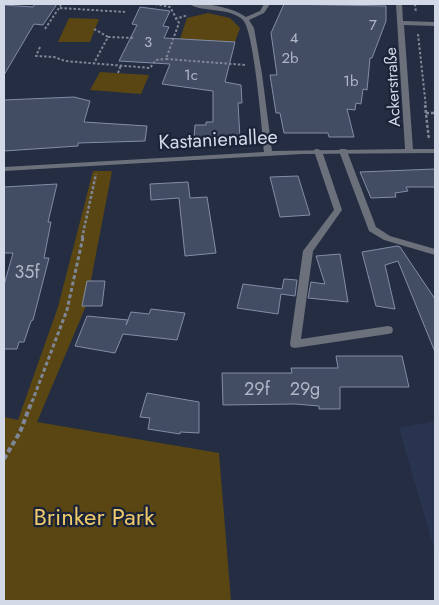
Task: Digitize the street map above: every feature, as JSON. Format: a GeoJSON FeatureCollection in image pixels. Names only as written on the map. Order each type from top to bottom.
{"type":"FeatureCollection","features":[{"type":"Feature","properties":{"kind":"street"},"geometry":{"type":"LineString","coordinates":[[192,4],[236,13],[246,19],[251,28],[268,153]]}},
{"type":"Feature","properties":{"kind":"street"},"geometry":{"type":"LineString","coordinates":[[246,19],[262,12],[267,4]]}},
{"type":"Feature","properties":{"kind":"street","name":"Ackerstraße"},"geometry":{"type":"LineString","coordinates":[[400,4],[409,151]]}},
{"type":"Feature","properties":{"kind":"street","name":"Ackerstraße"},"geometry":{"type":"LineString","coordinates":[[402,23],[435,24]]}},
{"type":"Feature","properties":{"kind":"street"},"geometry":{"type":"LineString","coordinates":[[318,151],[338,210],[308,251],[295,344],[388,330]]}},
{"type":"Feature","properties":{"kind":"street"},"geometry":{"type":"LineString","coordinates":[[342,151],[372,229],[387,238],[435,252]]}},
{"type":"Feature","properties":{"kind":"street","name":"Kastanienallee"},"geometry":{"type":"LineString","coordinates":[[4,169],[268,153],[433,151]]}},
{"type":"Feature","properties":{"kind":"path"},"geometry":{"type":"LineString","coordinates":[[155,4],[170,7],[179,23],[166,59]]}},
{"type":"Feature","properties":{"kind":"path"},"geometry":{"type":"LineString","coordinates":[[415,4],[426,114],[433,151]]}},
{"type":"Feature","properties":{"kind":"path"},"geometry":{"type":"LineString","coordinates":[[45,29],[62,5]]}},
{"type":"Feature","properties":{"kind":"path"},"geometry":{"type":"LineString","coordinates":[[60,8],[125,12]]}},
{"type":"Feature","properties":{"kind":"path"},"geometry":{"type":"LineString","coordinates":[[94,29],[108,37],[135,38]]}},
{"type":"Feature","properties":{"kind":"path"},"geometry":{"type":"LineString","coordinates":[[94,63],[108,37]]}},
{"type":"Feature","properties":{"kind":"path"},"geometry":{"type":"LineString","coordinates":[[40,47],[36,56],[150,68],[156,60],[166,59],[257,66]]}},
{"type":"Feature","properties":{"kind":"path"},"geometry":{"type":"LineString","coordinates":[[118,73],[122,65]]}},
{"type":"Feature","properties":{"kind":"path"},"geometry":{"type":"LineString","coordinates":[[426,114],[435,114]]}},
{"type":"Feature","properties":{"kind":"path"},"geometry":{"type":"LineString","coordinates":[[4,459],[20,432],[68,310],[98,164]]}},
{"type":"Feature","properties":{"kind":"shaded area"},"geometry":{"type":"Polygon","coordinates":[[[435,421],[435,552],[399,428],[435,421]]]}},
{"type":"Feature","properties":{"kind":"green space"},"geometry":{"type":"Polygon","coordinates":[[[208,13],[230,18],[240,28],[235,42],[180,39],[187,18],[208,13]]]}},
{"type":"Feature","properties":{"kind":"green space"},"geometry":{"type":"Polygon","coordinates":[[[69,18],[99,19],[90,42],[58,42],[69,18]]]}},
{"type":"Feature","properties":{"kind":"green space"},"geometry":{"type":"Polygon","coordinates":[[[100,72],[149,75],[141,94],[90,90],[100,72]]]}},
{"type":"Feature","properties":{"kind":"green space","name":"Brinker Park"},"geometry":{"type":"Polygon","coordinates":[[[93,171],[112,171],[86,306],[37,422],[219,453],[231,601],[4,601],[4,417],[18,420],[58,307],[93,171]]]}},
{"type":"Feature","properties":{"kind":"building"},"geometry":{"type":"Polygon","coordinates":[[[35,4],[57,4],[43,25],[34,24],[4,75],[4,5],[33,7],[35,4]]]}},
{"type":"Feature","properties":{"kind":"building"},"geometry":{"type":"Polygon","coordinates":[[[284,4],[386,6],[386,21],[372,58],[370,58],[367,90],[363,89],[361,104],[356,103],[355,110],[347,109],[354,137],[329,137],[328,133],[284,133],[280,113],[276,113],[270,75],[277,75],[271,33],[284,4]]]}},
{"type":"Feature","properties":{"kind":"building"},"geometry":{"type":"Polygon","coordinates":[[[140,7],[170,11],[163,26],[169,27],[164,38],[235,42],[225,82],[241,85],[242,103],[238,103],[240,138],[194,140],[195,125],[206,125],[206,122],[213,122],[213,91],[162,84],[170,64],[119,61],[137,25],[132,24],[140,7]]]}},
{"type":"Feature","properties":{"kind":"building"},"geometry":{"type":"Polygon","coordinates":[[[74,97],[90,101],[84,122],[147,126],[145,141],[78,143],[78,146],[4,151],[4,100],[74,97]]]}},
{"type":"Feature","properties":{"kind":"building"},"geometry":{"type":"Polygon","coordinates":[[[435,169],[435,187],[406,187],[408,191],[395,193],[396,197],[371,198],[360,172],[435,169]]]}},
{"type":"Feature","properties":{"kind":"building"},"geometry":{"type":"Polygon","coordinates":[[[298,176],[310,215],[280,217],[270,177],[298,176]]]}},
{"type":"Feature","properties":{"kind":"building"},"geometry":{"type":"Polygon","coordinates":[[[188,182],[190,198],[207,197],[216,253],[185,256],[179,198],[151,200],[150,184],[188,182]]]}},
{"type":"Feature","properties":{"kind":"building"},"geometry":{"type":"Polygon","coordinates":[[[57,184],[48,222],[51,222],[44,258],[49,258],[33,320],[24,342],[19,342],[17,349],[4,349],[4,285],[13,253],[4,253],[4,187],[57,184]]]}},
{"type":"Feature","properties":{"kind":"building"},"geometry":{"type":"Polygon","coordinates":[[[400,247],[435,299],[435,352],[398,261],[385,265],[395,309],[376,306],[362,252],[400,247]]]}},
{"type":"Feature","properties":{"kind":"building"},"geometry":{"type":"Polygon","coordinates":[[[340,254],[348,302],[308,298],[311,282],[325,284],[316,256],[340,254]]]}},
{"type":"Feature","properties":{"kind":"building"},"geometry":{"type":"Polygon","coordinates":[[[284,279],[297,280],[295,296],[281,294],[278,314],[237,308],[243,284],[282,289],[284,279]]]}},
{"type":"Feature","properties":{"kind":"building"},"geometry":{"type":"Polygon","coordinates":[[[87,281],[105,281],[102,306],[82,306],[87,281]]]}},
{"type":"Feature","properties":{"kind":"building"},"geometry":{"type":"Polygon","coordinates":[[[151,309],[185,313],[177,340],[123,334],[115,353],[75,346],[87,316],[128,320],[131,312],[149,314],[151,309]]]}},
{"type":"Feature","properties":{"kind":"building"},"geometry":{"type":"Polygon","coordinates":[[[336,356],[402,356],[409,387],[340,387],[340,409],[319,409],[319,406],[295,404],[223,405],[222,373],[292,373],[291,368],[338,368],[336,356]]]}},
{"type":"Feature","properties":{"kind":"building"},"geometry":{"type":"Polygon","coordinates":[[[147,393],[199,402],[199,433],[180,432],[180,434],[148,429],[150,418],[140,417],[147,393]]]}}]}
